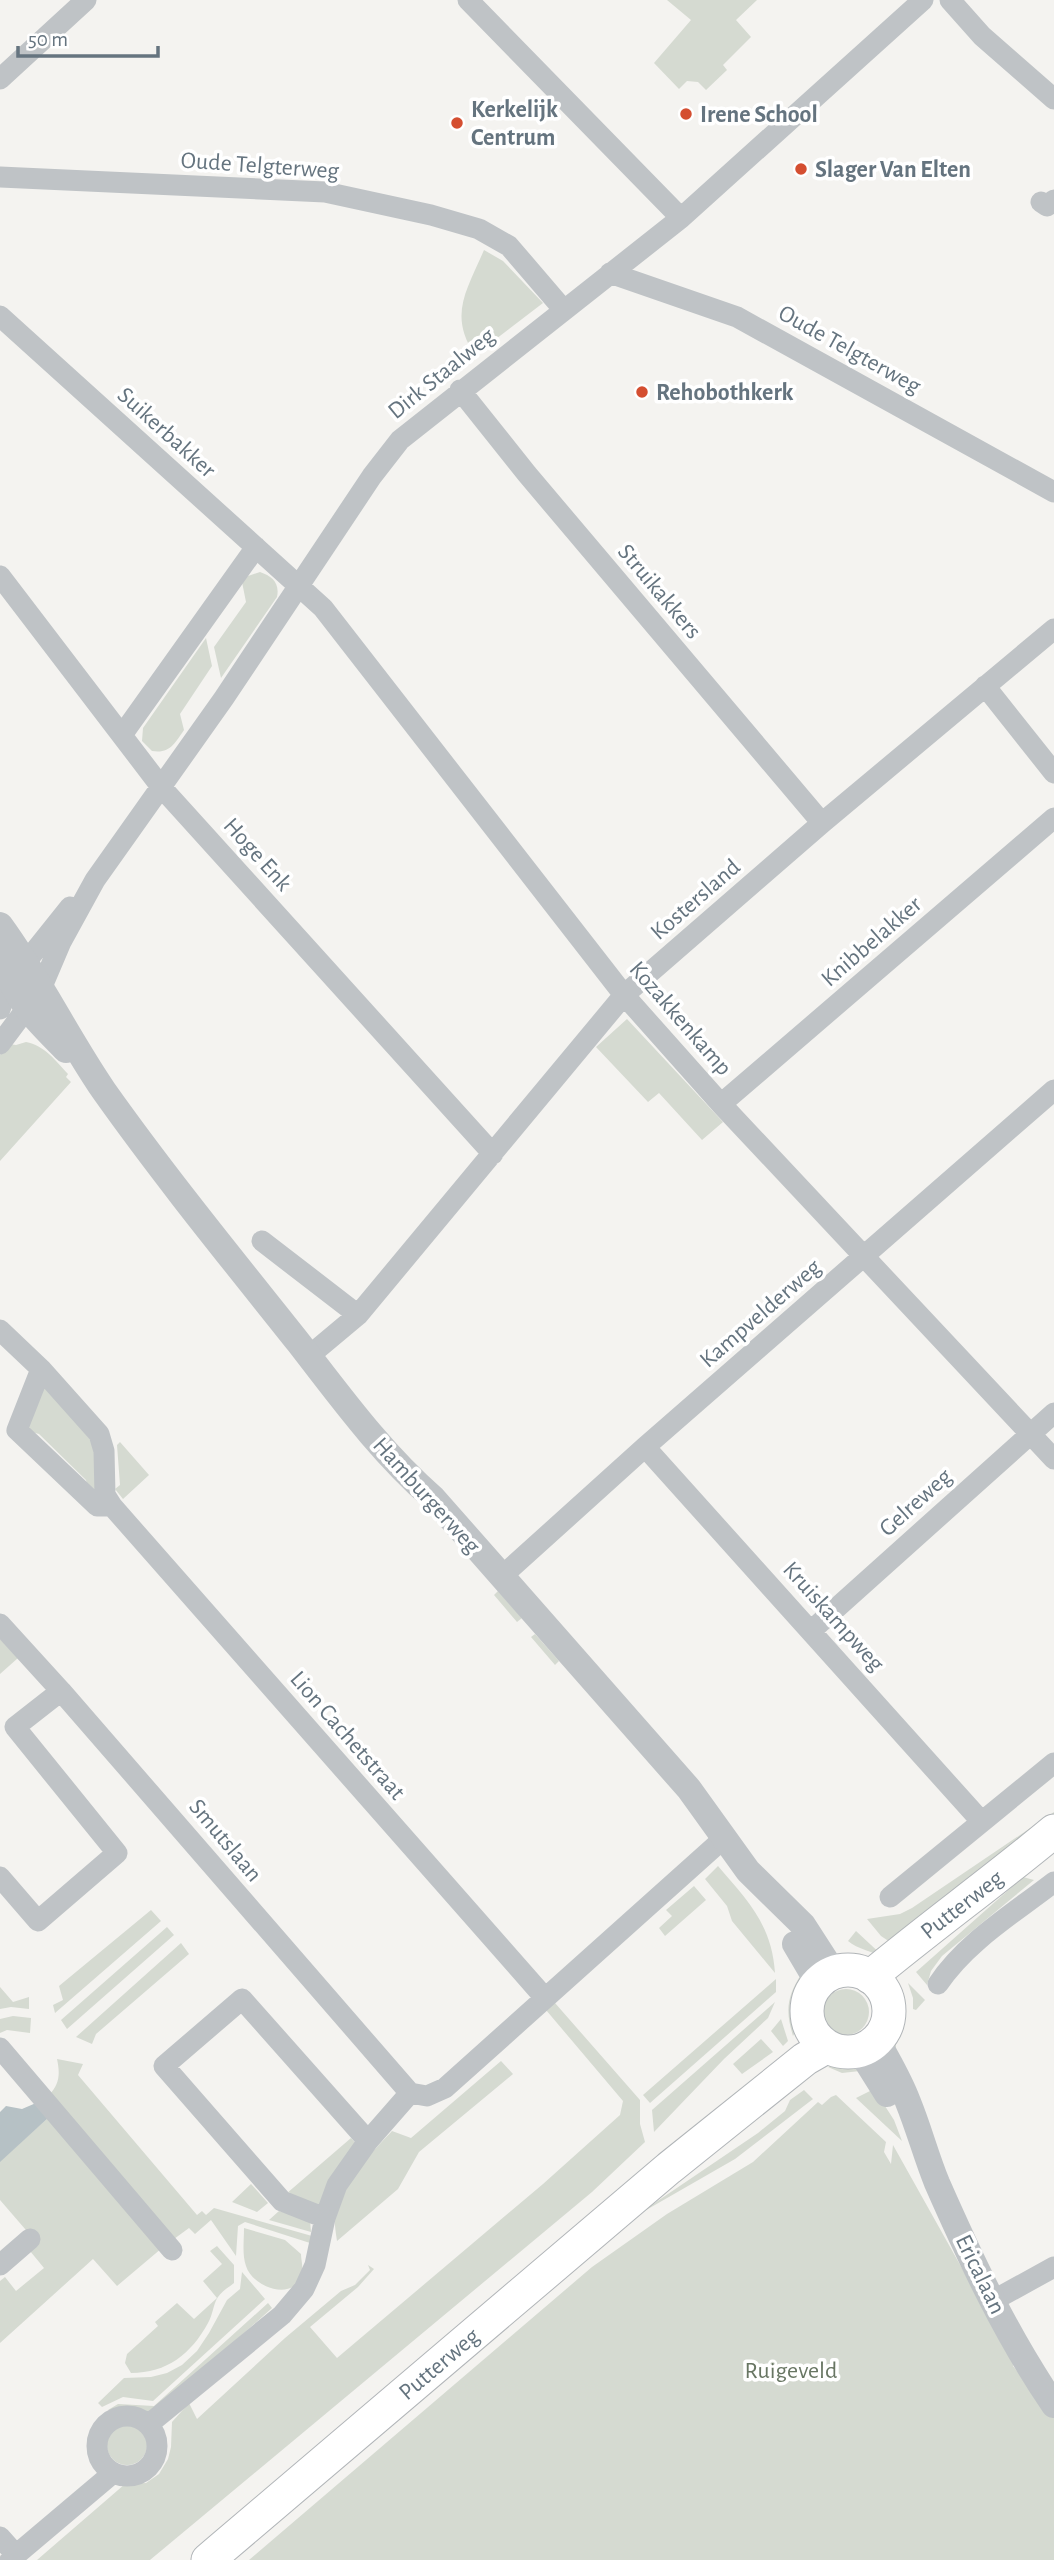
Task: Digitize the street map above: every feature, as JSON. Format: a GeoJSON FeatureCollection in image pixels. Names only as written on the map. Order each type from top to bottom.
{"type":"FeatureCollection","features":[{"type":"Feature","properties":{"kind":"main road","name":"Putterweg"},"geometry":{"type":"LineString","coordinates":[[877,1984],[930,1927],[1054,1831]]}},
{"type":"Feature","properties":{"kind":"main road","name":"Putterweg"},"geometry":{"type":"LineString","coordinates":[[877,1984],[1050,1867]]}},
{"type":"Feature","properties":{"kind":"main road"},"geometry":{"type":"LineString","coordinates":[[848,1970],[877,1984],[889,2011],[888,2022],[869,2045],[837,2051],[818,2038],[807,2018],[807,2006],[810,1994],[826,1978],[848,1970]]}},
{"type":"Feature","properties":{"kind":"main road","name":"Putterweg"},"geometry":{"type":"LineString","coordinates":[[208,2560],[669,2168],[805,2059],[818,2038]]}},
{"type":"Feature","properties":{"kind":"street"},"geometry":{"type":"LineString","coordinates":[[0,79],[86,0]]}},
{"type":"Feature","properties":{"kind":"street"},"geometry":{"type":"LineString","coordinates":[[468,0],[681,218]]}},
{"type":"Feature","properties":{"kind":"street","name":"Dirk Staalweg"},"geometry":{"type":"LineString","coordinates":[[0,1044],[95,880],[162,788],[391,450],[460,390],[681,218],[923,0]]}},
{"type":"Feature","properties":{"kind":"street"},"geometry":{"type":"LineString","coordinates":[[950,0],[982,36],[1054,99]]}},
{"type":"Feature","properties":{"kind":"street","name":"Oude Telgterweg"},"geometry":{"type":"LineString","coordinates":[[0,177],[325,192],[431,215],[479,229],[509,246],[563,309]]}},
{"type":"Feature","properties":{"kind":"street","name":"Oude Telgterweg"},"geometry":{"type":"LineString","coordinates":[[610,273],[737,317],[1054,492]]}},
{"type":"Feature","properties":{"kind":"street","name":"Suikerbakker"},"geometry":{"type":"LineString","coordinates":[[0,316],[299,587]]}},
{"type":"Feature","properties":{"kind":"street","name":"Struikakkers"},"geometry":{"type":"LineString","coordinates":[[460,390],[527,474],[822,823]]}},
{"type":"Feature","properties":{"kind":"street"},"geometry":{"type":"LineString","coordinates":[[122,735],[256,547]]}},
{"type":"Feature","properties":{"kind":"street","name":"Hoge Enk"},"geometry":{"type":"LineString","coordinates":[[0,576],[162,788],[493,1154]]}},
{"type":"Feature","properties":{"kind":"street","name":"Kozakkenkamp"},"geometry":{"type":"LineString","coordinates":[[299,587],[323,608],[624,995],[722,1104],[1054,1459]]}},
{"type":"Feature","properties":{"kind":"street","name":"Kostersland"},"geometry":{"type":"LineString","coordinates":[[309,1356],[358,1315],[624,995],[822,823],[1054,629]]}},
{"type":"Feature","properties":{"kind":"street"},"geometry":{"type":"LineString","coordinates":[[985,686],[1054,773]]}},
{"type":"Feature","properties":{"kind":"street","name":"Knibbelakker"},"geometry":{"type":"LineString","coordinates":[[722,1104],[1054,818]]}},
{"type":"Feature","properties":{"kind":"street","name":"Dirk Staalweg"},"geometry":{"type":"LineString","coordinates":[[13,958],[95,880]]}},
{"type":"Feature","properties":{"kind":"street","name":"Hamburgerweg"},"geometry":{"type":"LineString","coordinates":[[0,925],[13,958],[22,1002]]}},
{"type":"Feature","properties":{"kind":"street","name":"Hamburgerweg"},"geometry":{"type":"LineString","coordinates":[[13,958],[10,982],[22,1002],[102,1088],[169,1179],[404,1473],[432,1498],[689,1789],[723,1839],[767,1891],[778,1917],[826,1978]]}},
{"type":"Feature","properties":{"kind":"street","name":"Kampvelderweg"},"geometry":{"type":"LineString","coordinates":[[501,1577],[645,1447],[1054,1090]]}},
{"type":"Feature","properties":{"kind":"street"},"geometry":{"type":"LineString","coordinates":[[261,1241],[358,1315]]}},
{"type":"Feature","properties":{"kind":"street","name":"Lion Cachetstraat"},"geometry":{"type":"LineString","coordinates":[[0,1330],[41,1369],[99,1434],[104,1451],[105,1495],[112,1506],[545,1998]]}},
{"type":"Feature","properties":{"kind":"street","name":"Lion Cachetstraat"},"geometry":{"type":"LineString","coordinates":[[41,1369],[17,1430],[97,1506],[112,1506]]}},
{"type":"Feature","properties":{"kind":"street","name":"Gelreweg"},"geometry":{"type":"LineString","coordinates":[[812,1630],[1054,1413]]}},
{"type":"Feature","properties":{"kind":"street","name":"Kruiskampweg"},"geometry":{"type":"LineString","coordinates":[[645,1447],[981,1821]]}},
{"type":"Feature","properties":{"kind":"street","name":"Smutslaan"},"geometry":{"type":"LineString","coordinates":[[0,1624],[410,2093]]}},
{"type":"Feature","properties":{"kind":"street"},"geometry":{"type":"LineString","coordinates":[[0,1877],[38,1921],[117,1853],[15,1727],[61,1691]]}},
{"type":"Feature","properties":{"kind":"street"},"geometry":{"type":"LineString","coordinates":[[890,1897],[1054,1763]]}},
{"type":"Feature","properties":{"kind":"street"},"geometry":{"type":"LineString","coordinates":[[149,2424],[282,2315],[304,2289],[315,2265],[325,2218],[337,2186],[368,2141],[410,2093],[427,2095],[445,2088],[723,1839]]}},
{"type":"Feature","properties":{"kind":"street"},"geometry":{"type":"LineString","coordinates":[[938,1984],[950,1967],[1050,1867]]}},
{"type":"Feature","properties":{"kind":"street"},"geometry":{"type":"LineString","coordinates":[[325,2218],[282,2201],[164,2066],[242,1999],[368,2141]]}},
{"type":"Feature","properties":{"kind":"street","name":"Ericalaan"},"geometry":{"type":"LineString","coordinates":[[869,2045],[893,2104],[919,2137],[943,2195],[994,2300],[1033,2374],[1054,2405]]}},
{"type":"Feature","properties":{"kind":"street"},"geometry":{"type":"LineString","coordinates":[[0,2048],[172,2250]]}},
{"type":"Feature","properties":{"kind":"street"},"geometry":{"type":"LineString","coordinates":[[0,2264],[30,2239]]}},
{"type":"Feature","properties":{"kind":"street"},"geometry":{"type":"LineString","coordinates":[[994,2300],[1054,2267]]}},
{"type":"Feature","properties":{"kind":"street"},"geometry":{"type":"LineString","coordinates":[[128,2415],[149,2424],[158,2445],[150,2467],[140,2474],[128,2477],[105,2468],[96,2445],[106,2424],[116,2417],[128,2415]]}},
{"type":"Feature","properties":{"kind":"street"},"geometry":{"type":"LineString","coordinates":[[0,2537],[13,2557],[113,2473]]}},
{"type":"Feature","properties":{"kind":"green space"},"geometry":{"type":"Polygon","coordinates":[[[667,0],[757,0],[736,20],[751,37],[723,65],[727,70],[706,90],[698,82],[687,81],[679,89],[654,63],[691,20],[667,0]]]}},
{"type":"Feature","properties":{"kind":"green space"},"geometry":{"type":"Polygon","coordinates":[[[484,250],[503,261],[543,303],[475,355],[463,327],[463,302],[484,250]]]}},
{"type":"Feature","properties":{"kind":"green space"},"geometry":{"type":"Polygon","coordinates":[[[260,572],[274,581],[277,597],[221,678],[214,647],[246,602],[242,582],[248,576],[260,572]]]}},
{"type":"Feature","properties":{"kind":"green space"},"geometry":{"type":"Polygon","coordinates":[[[206,638],[212,666],[180,714],[184,730],[168,749],[152,751],[142,741],[143,728],[206,638]]]}},
{"type":"Feature","properties":{"kind":"green space"},"geometry":{"type":"Polygon","coordinates":[[[627,1019],[723,1122],[702,1140],[659,1093],[648,1102],[596,1047],[627,1019]]]}},
{"type":"Feature","properties":{"kind":"green space"},"geometry":{"type":"Polygon","coordinates":[[[26,1042],[49,1054],[68,1074],[66,1077],[71,1082],[0,1161],[0,1055],[9,1044],[26,1042]]]}},
{"type":"Feature","properties":{"kind":"green space"},"geometry":{"type":"Polygon","coordinates":[[[43,1383],[95,1445],[96,1495],[88,1489],[86,1480],[39,1434],[27,1428],[43,1383]]]}},
{"type":"Feature","properties":{"kind":"green space"},"geometry":{"type":"Polygon","coordinates":[[[120,1442],[149,1475],[123,1499],[115,1489],[120,1485],[117,1445],[120,1442]]]}},
{"type":"Feature","properties":{"kind":"green space"},"geometry":{"type":"Polygon","coordinates":[[[498,1591],[522,1618],[517,1622],[494,1595],[498,1591]]]}},
{"type":"Feature","properties":{"kind":"green space"},"geometry":{"type":"Polygon","coordinates":[[[535,1634],[559,1661],[555,1665],[531,1637],[535,1634]]]}},
{"type":"Feature","properties":{"kind":"green space"},"geometry":{"type":"Polygon","coordinates":[[[0,1639],[18,1658],[0,1674],[0,1639]]]}},
{"type":"Feature","properties":{"kind":"green space"},"geometry":{"type":"Polygon","coordinates":[[[1054,1812],[1054,1824],[896,1946],[881,1936],[867,1919],[900,1914],[912,1908],[1054,1812]]]}},
{"type":"Feature","properties":{"kind":"green space"},"geometry":{"type":"Polygon","coordinates":[[[718,1866],[764,1927],[775,1973],[732,1921],[727,1906],[705,1879],[718,1866]]]}},
{"type":"Feature","properties":{"kind":"green space"},"geometry":{"type":"Polygon","coordinates":[[[1023,1877],[1034,1880],[942,1956],[931,1971],[927,1985],[916,1972],[1023,1877]]]}},
{"type":"Feature","properties":{"kind":"green space"},"geometry":{"type":"Polygon","coordinates":[[[694,1886],[706,1900],[665,1936],[659,1928],[672,1916],[666,1910],[694,1886]]]}},
{"type":"Feature","properties":{"kind":"green space"},"geometry":{"type":"Polygon","coordinates":[[[151,1910],[161,1921],[55,2013],[53,2005],[63,2000],[59,1986],[151,1910]]]}},
{"type":"Feature","properties":{"kind":"green space"},"geometry":{"type":"Polygon","coordinates":[[[167,1927],[174,1935],[67,2029],[61,2020],[167,1927]]]}},
{"type":"Feature","properties":{"kind":"green space"},"geometry":{"type":"Polygon","coordinates":[[[856,1931],[885,1958],[848,1941],[856,1931]]]}},
{"type":"Feature","properties":{"kind":"green space"},"geometry":{"type":"Polygon","coordinates":[[[181,1943],[189,1954],[96,2034],[92,2044],[76,2037],[181,1943]]]}},
{"type":"Feature","properties":{"kind":"green space"},"geometry":{"type":"Polygon","coordinates":[[[842,1953],[867,1956],[878,1963],[854,1966],[831,1956],[842,1953]]]}},
{"type":"Feature","properties":{"kind":"green space"},"geometry":{"type":"Polygon","coordinates":[[[802,1973],[803,2005],[793,2036],[789,2003],[802,1973]]]}},
{"type":"Feature","properties":{"kind":"green space"},"geometry":{"type":"Polygon","coordinates":[[[776,1979],[776,1992],[650,2103],[643,2095],[776,1979]]]}},
{"type":"Feature","properties":{"kind":"green space"},"geometry":{"type":"Polygon","coordinates":[[[908,1983],[925,2000],[916,2010],[913,2009],[908,1983]]]}},
{"type":"Feature","properties":{"kind":"green space"},"geometry":{"type":"Polygon","coordinates":[[[0,1987],[13,2002],[29,1997],[29,2009],[0,2009],[0,1987]]]}},
{"type":"Feature","properties":{"kind":"green space"},"geometry":{"type":"Polygon","coordinates":[[[846,1989],[862,1996],[869,2012],[862,2028],[846,2035],[830,2028],[823,2012],[830,1996],[846,1989]]]}},
{"type":"Feature","properties":{"kind":"green space"},"geometry":{"type":"Polygon","coordinates":[[[901,1989],[906,2004],[905,2011],[896,2047],[891,2053],[890,2020],[901,1989]]]}},
{"type":"Feature","properties":{"kind":"green space"},"geometry":{"type":"Polygon","coordinates":[[[775,2002],[768,2018],[724,2059],[654,2132],[652,2110],[775,2002]]]}},
{"type":"Feature","properties":{"kind":"green space"},"geometry":{"type":"Polygon","coordinates":[[[555,2003],[640,2100],[640,2124],[645,2142],[592,2192],[150,2560],[37,2560],[125,2484],[146,2483],[159,2474],[168,2459],[171,2447],[172,2422],[189,2403],[197,2419],[285,2338],[341,2291],[355,2285],[370,2270],[368,2265],[374,2269],[358,2287],[310,2327],[337,2358],[543,2184],[620,2115],[623,2101],[546,2010],[555,2003]]]}},
{"type":"Feature","properties":{"kind":"green space"},"geometry":{"type":"Polygon","coordinates":[[[13,2016],[31,2018],[30,2033],[7,2030],[0,2033],[0,2019],[13,2016]]]}},
{"type":"Feature","properties":{"kind":"green space"},"geometry":{"type":"Polygon","coordinates":[[[781,2019],[788,2041],[783,2046],[771,2031],[781,2019]]]}},
{"type":"Feature","properties":{"kind":"green space"},"geometry":{"type":"Polygon","coordinates":[[[761,2039],[773,2052],[742,2074],[733,2064],[761,2039]]]}},
{"type":"Feature","properties":{"kind":"green space"},"geometry":{"type":"Polygon","coordinates":[[[57,2059],[83,2064],[78,2075],[197,2215],[202,2211],[206,2215],[214,2208],[312,2236],[310,2243],[245,2222],[238,2226],[236,2256],[211,2220],[195,2234],[189,2228],[174,2239],[49,2095],[58,2078],[57,2059]]]}},
{"type":"Feature","properties":{"kind":"green space"},"geometry":{"type":"Polygon","coordinates":[[[840,2060],[860,2071],[842,2073],[828,2067],[840,2060]]]}},
{"type":"Feature","properties":{"kind":"green space"},"geometry":{"type":"Polygon","coordinates":[[[501,2061],[513,2074],[419,2152],[398,2189],[337,2241],[336,2202],[349,2180],[371,2154],[392,2131],[411,2138],[501,2061]]]}},
{"type":"Feature","properties":{"kind":"green space"},"geometry":{"type":"Polygon","coordinates":[[[874,2089],[894,2120],[902,2141],[856,2098],[874,2089]]]}},
{"type":"Feature","properties":{"kind":"green space"},"geometry":{"type":"Polygon","coordinates":[[[804,2090],[813,2099],[735,2159],[634,2217],[758,2133],[785,2111],[790,2100],[804,2090]]]}},
{"type":"Feature","properties":{"kind":"green space","name":"Ruigeveld"},"geometry":{"type":"Polygon","coordinates":[[[836,2095],[886,2142],[884,2152],[891,2164],[893,2145],[1015,2363],[1013,2366],[1054,2418],[1054,2560],[249,2560],[592,2267],[667,2214],[753,2162],[818,2102],[822,2105],[836,2095]]]}},
{"type":"Feature","properties":{"kind":"green space"},"geometry":{"type":"Polygon","coordinates":[[[48,2118],[162,2248],[117,2286],[93,2259],[0,2343],[0,2281],[5,2277],[16,2291],[44,2268],[30,2251],[38,2244],[0,2200],[0,2161],[48,2118]]]}},
{"type":"Feature","properties":{"kind":"green space"},"geometry":{"type":"Polygon","coordinates":[[[351,2138],[358,2146],[320,2207],[286,2194],[351,2138]]]}},
{"type":"Feature","properties":{"kind":"green space"},"geometry":{"type":"Polygon","coordinates":[[[251,2184],[268,2203],[257,2212],[232,2202],[251,2184]]]}},
{"type":"Feature","properties":{"kind":"green space"},"geometry":{"type":"Polygon","coordinates":[[[279,2211],[310,2220],[311,2232],[269,2220],[279,2211]]]}},
{"type":"Feature","properties":{"kind":"green space"},"geometry":{"type":"Polygon","coordinates":[[[244,2228],[285,2240],[301,2254],[302,2271],[299,2281],[293,2287],[275,2289],[257,2281],[250,2274],[244,2257],[244,2228]]]}},
{"type":"Feature","properties":{"kind":"green space"},"geometry":{"type":"Polygon","coordinates":[[[217,2246],[234,2265],[234,2283],[218,2297],[210,2320],[201,2334],[177,2360],[156,2370],[131,2373],[125,2363],[127,2354],[158,2326],[155,2322],[177,2303],[194,2319],[217,2298],[203,2281],[222,2264],[210,2251],[217,2246]]]}},
{"type":"Feature","properties":{"kind":"green space"},"geometry":{"type":"Polygon","coordinates":[[[242,2272],[265,2299],[153,2401],[123,2397],[102,2407],[98,2403],[124,2378],[151,2377],[182,2365],[197,2351],[227,2300],[240,2289],[242,2272]]]}},
{"type":"Feature","properties":{"kind":"green space"},"geometry":{"type":"Polygon","coordinates":[[[268,2303],[272,2308],[155,2413],[129,2409],[112,2413],[108,2410],[118,2404],[154,2406],[268,2303]]]}},
{"type":"Feature","properties":{"kind":"green space"},"geometry":{"type":"Polygon","coordinates":[[[127,2425],[141,2431],[147,2445],[141,2459],[127,2465],[113,2459],[107,2445],[113,2431],[127,2425]]]}},
{"type":"Feature","properties":{"kind":"shaded area"},"geometry":{"type":"Polygon","coordinates":[[[36,2103],[48,2118],[0,2162],[0,2112],[6,2106],[22,2109],[36,2103]]]}},
{"type":"Feature","properties":{"kind":"place","name":"Irene School"},"geometry":{"type":"Point","coordinates":[686,114]}},
{"type":"Feature","properties":{"kind":"place","name":"Kerkelijk Centrum"},"geometry":{"type":"Point","coordinates":[457,123]}},
{"type":"Feature","properties":{"kind":"place","name":"Slager Van Elten"},"geometry":{"type":"Point","coordinates":[801,169]}},
{"type":"Feature","properties":{"kind":"place","name":"Rehobothkerk"},"geometry":{"type":"Point","coordinates":[642,392]}}]}
